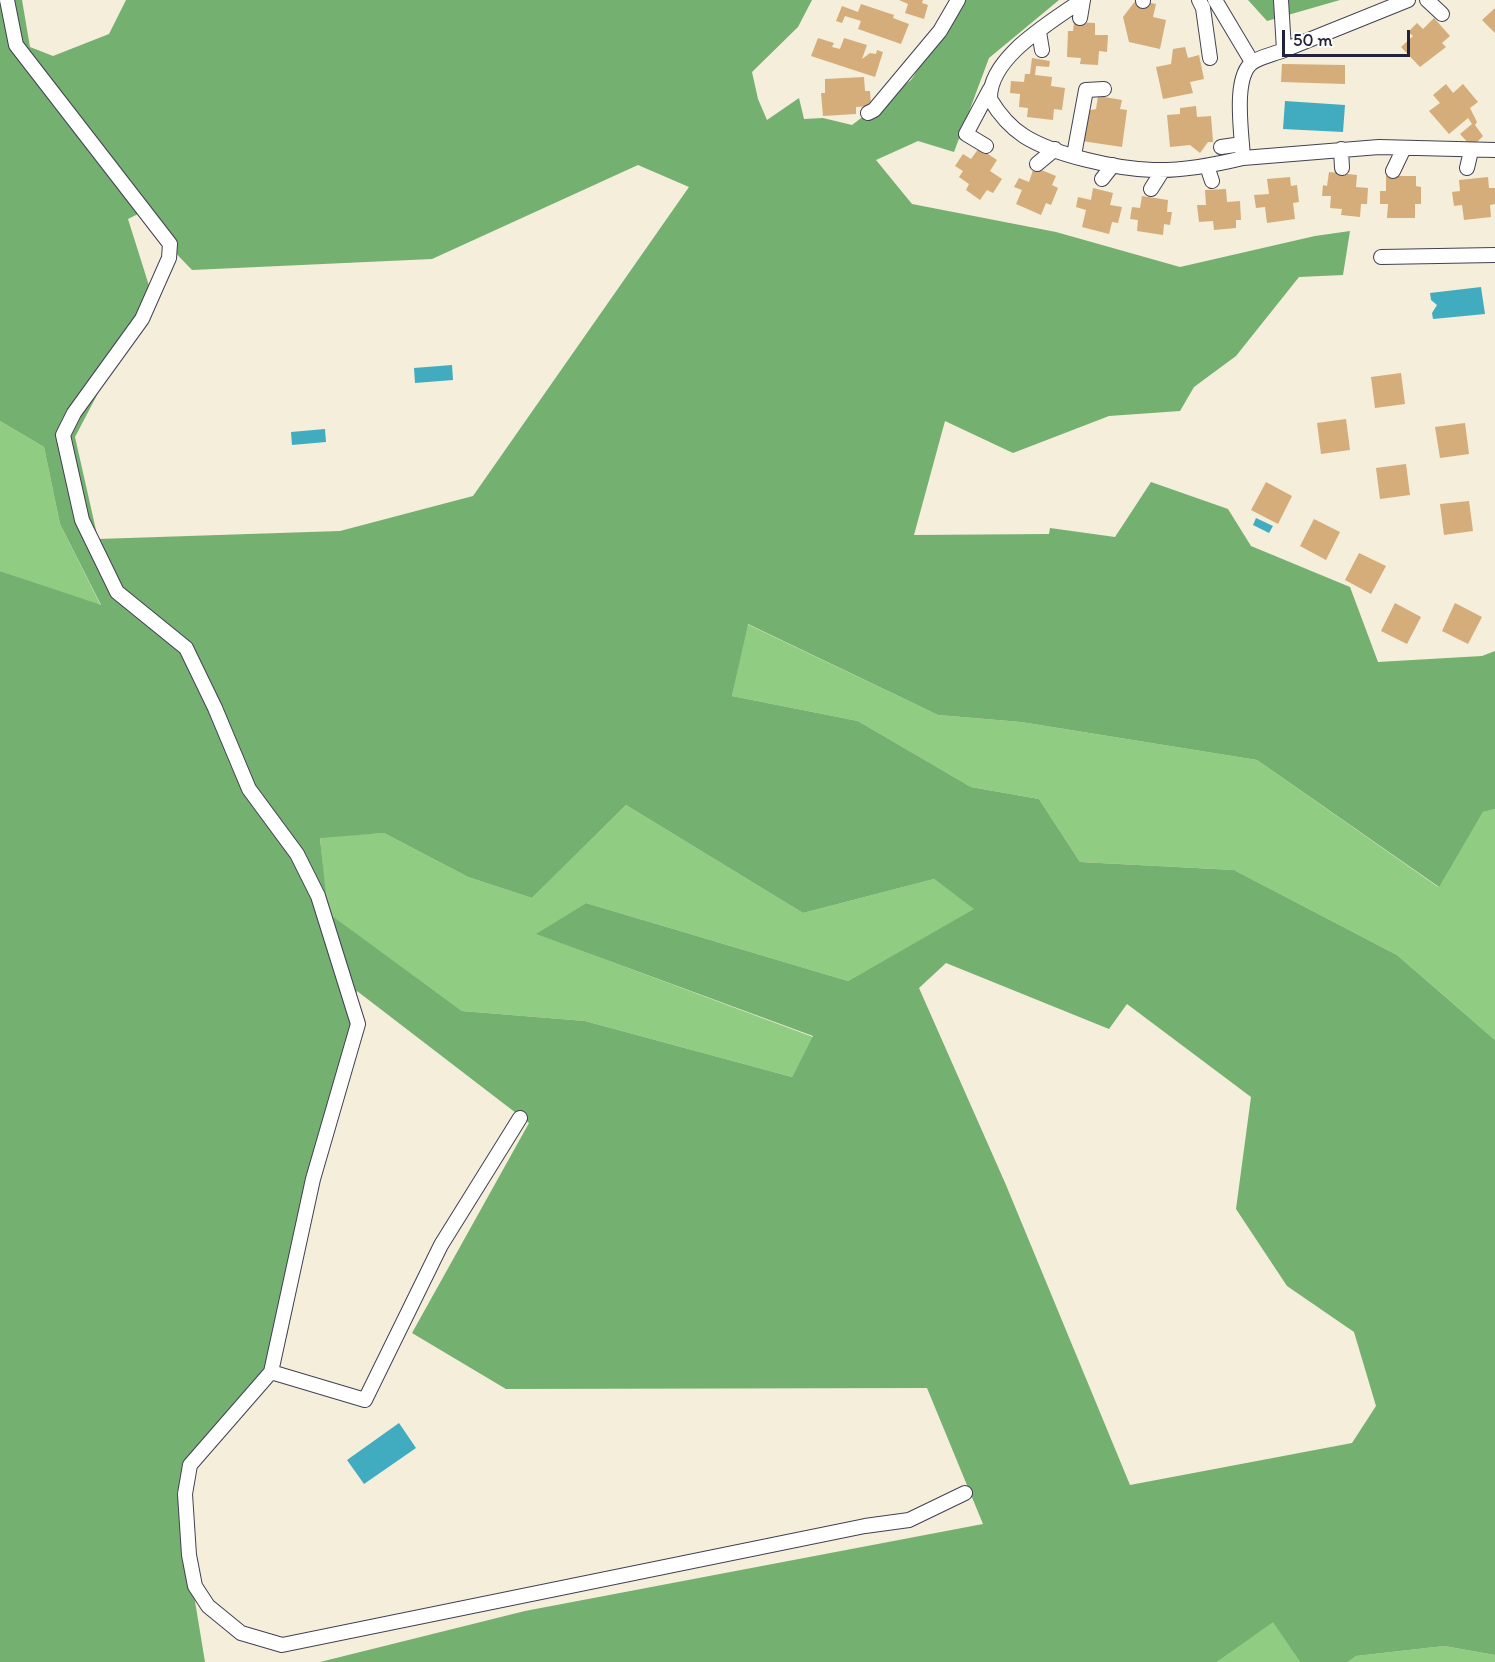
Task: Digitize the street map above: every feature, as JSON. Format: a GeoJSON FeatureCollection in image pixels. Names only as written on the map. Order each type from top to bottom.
{"type":"FeatureCollection","features":[{"type":"Feature","properties":{"kind":"street"},"geometry":{"type":"LineString","coordinates":[[7,0],[16,45],[170,244],[169,258],[142,319],[74,413],[63,435],[82,520],[117,592],[186,648],[215,708],[249,789],[297,854],[318,896],[358,1024],[314,1179],[271,1372],[190,1465],[185,1494],[189,1555],[195,1586],[208,1606],[241,1633],[282,1645],[843,1530],[909,1520],[965,1493]]}},
{"type":"Feature","properties":{"kind":"street"},"geometry":{"type":"LineString","coordinates":[[868,113],[874,111],[940,31],[957,0]]}},
{"type":"Feature","properties":{"kind":"street"},"geometry":{"type":"LineString","coordinates":[[1080,18],[1082,0]]}},
{"type":"Feature","properties":{"kind":"street"},"geometry":{"type":"LineString","coordinates":[[986,146],[966,134],[990,89],[995,74],[1012,53],[1082,0]]}},
{"type":"Feature","properties":{"kind":"street"},"geometry":{"type":"LineString","coordinates":[[1199,0],[1203,8],[1210,58]]}},
{"type":"Feature","properties":{"kind":"street"},"geometry":{"type":"LineString","coordinates":[[1215,0],[1252,62]]}},
{"type":"Feature","properties":{"kind":"street"},"geometry":{"type":"LineString","coordinates":[[1281,0],[1284,50]]}},
{"type":"Feature","properties":{"kind":"street"},"geometry":{"type":"LineString","coordinates":[[1243,151],[1240,95],[1243,75],[1252,62],[1408,0]]}},
{"type":"Feature","properties":{"kind":"street"},"geometry":{"type":"LineString","coordinates":[[1426,0],[1442,14]]}},
{"type":"Feature","properties":{"kind":"street"},"geometry":{"type":"LineString","coordinates":[[1039,32],[1042,51]]}},
{"type":"Feature","properties":{"kind":"street"},"geometry":{"type":"LineString","coordinates":[[990,89],[990,99],[999,115],[1025,137],[1055,149],[1113,165],[1163,170],[1207,166],[1243,151]]}},
{"type":"Feature","properties":{"kind":"street"},"geometry":{"type":"LineString","coordinates":[[1074,155],[1086,90],[1104,89]]}},
{"type":"Feature","properties":{"kind":"street"},"geometry":{"type":"LineString","coordinates":[[1221,147],[1280,161],[1341,149],[1448,150],[1467,147],[1495,150]]}},
{"type":"Feature","properties":{"kind":"street"},"geometry":{"type":"LineString","coordinates":[[1467,147],[1467,168]]}},
{"type":"Feature","properties":{"kind":"street"},"geometry":{"type":"LineString","coordinates":[[1393,171],[1404,148]]}},
{"type":"Feature","properties":{"kind":"street"},"geometry":{"type":"LineString","coordinates":[[1037,164],[1055,149]]}},
{"type":"Feature","properties":{"kind":"street"},"geometry":{"type":"LineString","coordinates":[[1341,149],[1342,168]]}},
{"type":"Feature","properties":{"kind":"street"},"geometry":{"type":"LineString","coordinates":[[1102,179],[1113,165]]}},
{"type":"Feature","properties":{"kind":"street"},"geometry":{"type":"LineString","coordinates":[[1207,166],[1212,182]]}},
{"type":"Feature","properties":{"kind":"street"},"geometry":{"type":"LineString","coordinates":[[1151,189],[1163,170]]}},
{"type":"Feature","properties":{"kind":"street"},"geometry":{"type":"LineString","coordinates":[[1381,257],[1495,255]]}},
{"type":"Feature","properties":{"kind":"street"},"geometry":{"type":"LineString","coordinates":[[271,1372],[365,1400],[441,1245],[520,1118]]}},
{"type":"Feature","properties":{"kind":"green space"},"geometry":{"type":"Polygon","coordinates":[[[0,0],[22,0],[30,47],[53,56],[109,34],[126,0],[812,0],[798,27],[752,72],[758,99],[767,120],[799,98],[804,119],[823,118],[852,125],[911,80],[964,0],[1059,0],[989,58],[954,152],[918,141],[876,160],[912,204],[1056,232],[1180,267],[1315,236],[1350,231],[1343,275],[1299,277],[1236,356],[1194,387],[1180,411],[1109,416],[1013,453],[945,421],[914,535],[1049,534],[1050,528],[1115,537],[1151,482],[1228,509],[1251,546],[1350,587],[1378,662],[1482,656],[1495,651],[1495,809],[1483,812],[1439,887],[1257,760],[1021,722],[938,715],[748,624],[732,696],[858,721],[971,787],[1039,799],[1080,862],[1234,870],[1397,955],[1495,1040],[1495,1655],[1444,1646],[1356,1656],[1348,1662],[1300,1662],[1273,1622],[1217,1662],[320,1662],[525,1611],[983,1524],[927,1388],[506,1389],[412,1333],[529,1123],[357,991],[287,1336],[214,1445],[177,1492],[205,1662],[0,1662],[0,571],[101,605],[60,524],[44,447],[0,421],[0,0]],[[638,165],[432,259],[192,270],[138,214],[128,219],[151,292],[75,437],[98,539],[340,531],[473,496],[689,187],[638,165]],[[626,805],[532,898],[468,877],[384,833],[320,838],[328,913],[462,1011],[585,1021],[792,1077],[813,1036],[536,934],[586,903],[848,981],[974,909],[934,879],[803,913],[626,805]],[[946,963],[919,988],[1006,1185],[1130,1485],[1352,1443],[1376,1406],[1354,1332],[1287,1286],[1236,1209],[1251,1097],[1127,1004],[1109,1029],[946,963]]]}},
{"type":"Feature","properties":{"kind":"green space"},"geometry":{"type":"Polygon","coordinates":[[[1248,0],[1340,0],[1267,21],[1248,0]]]}},
{"type":"Feature","properties":{"kind":"green space"},"geometry":{"type":"Polygon","coordinates":[[[0,421],[44,447],[60,524],[101,606],[0,571],[0,421]]]}},
{"type":"Feature","properties":{"kind":"green space"},"geometry":{"type":"Polygon","coordinates":[[[747,624],[938,715],[1021,722],[1257,760],[1438,887],[1483,812],[1495,809],[1495,1040],[1397,955],[1234,870],[1080,862],[1039,799],[971,787],[858,721],[732,696],[747,624]]]}},
{"type":"Feature","properties":{"kind":"green space"},"geometry":{"type":"Polygon","coordinates":[[[626,805],[803,913],[934,879],[975,909],[848,981],[586,903],[537,934],[813,1037],[792,1077],[585,1021],[462,1011],[327,913],[320,837],[384,833],[468,877],[532,898],[626,805]]]}},
{"type":"Feature","properties":{"kind":"green space"},"geometry":{"type":"Polygon","coordinates":[[[1273,1621],[1300,1662],[1217,1662],[1273,1621]]]}},
{"type":"Feature","properties":{"kind":"green space"},"geometry":{"type":"Polygon","coordinates":[[[1444,1646],[1495,1655],[1495,1662],[1348,1662],[1356,1656],[1444,1646]]]}},
{"type":"Feature","properties":{"kind":"water"},"geometry":{"type":"Polygon","coordinates":[[[1285,101],[1345,105],[1343,132],[1283,129],[1285,101]]]}},
{"type":"Feature","properties":{"kind":"water"},"geometry":{"type":"Polygon","coordinates":[[[1481,287],[1485,314],[1433,319],[1432,313],[1437,305],[1431,300],[1430,293],[1481,287]]]}},
{"type":"Feature","properties":{"kind":"water"},"geometry":{"type":"Polygon","coordinates":[[[452,365],[453,380],[415,383],[414,368],[452,365]]]}},
{"type":"Feature","properties":{"kind":"water"},"geometry":{"type":"Polygon","coordinates":[[[325,429],[326,442],[292,445],[291,432],[325,429]]]}},
{"type":"Feature","properties":{"kind":"water"},"geometry":{"type":"Polygon","coordinates":[[[1256,518],[1273,526],[1269,533],[1253,525],[1256,518]]]}},
{"type":"Feature","properties":{"kind":"water"},"geometry":{"type":"Polygon","coordinates":[[[399,1423],[416,1448],[364,1484],[347,1460],[399,1423]]]}},
{"type":"Feature","properties":{"kind":"building"},"geometry":{"type":"Polygon","coordinates":[[[899,0],[923,0],[922,3],[928,5],[924,19],[905,13],[908,4],[899,0]]]}},
{"type":"Feature","properties":{"kind":"building"},"geometry":{"type":"Polygon","coordinates":[[[1136,0],[1156,4],[1153,17],[1166,20],[1160,49],[1129,42],[1123,17],[1136,0]]]}},
{"type":"Feature","properties":{"kind":"building"},"geometry":{"type":"Polygon","coordinates":[[[861,4],[894,15],[893,18],[909,24],[901,44],[858,29],[861,21],[845,16],[842,23],[836,21],[842,6],[858,12],[861,4]]]}},
{"type":"Feature","properties":{"kind":"building"},"geometry":{"type":"Polygon","coordinates":[[[1495,8],[1495,33],[1482,20],[1495,8]]]}},
{"type":"Feature","properties":{"kind":"building"},"geometry":{"type":"Polygon","coordinates":[[[1434,18],[1450,36],[1442,43],[1446,47],[1420,67],[1401,47],[1413,36],[1408,32],[1417,23],[1423,29],[1434,18]]]}},
{"type":"Feature","properties":{"kind":"building"},"geometry":{"type":"Polygon","coordinates":[[[1074,22],[1095,23],[1095,35],[1108,35],[1107,52],[1099,51],[1098,65],[1080,64],[1081,58],[1067,57],[1068,31],[1073,31],[1074,22]]]}},
{"type":"Feature","properties":{"kind":"building"},"geometry":{"type":"Polygon","coordinates":[[[818,38],[834,43],[832,47],[840,49],[844,38],[867,45],[862,59],[870,53],[876,54],[877,50],[883,52],[875,77],[811,56],[818,38]]]}},
{"type":"Feature","properties":{"kind":"building"},"geometry":{"type":"Polygon","coordinates":[[[1185,47],[1188,58],[1199,55],[1204,79],[1190,82],[1193,93],[1163,99],[1156,67],[1171,64],[1173,49],[1185,47]]]}},
{"type":"Feature","properties":{"kind":"building"},"geometry":{"type":"Polygon","coordinates":[[[1032,58],[1050,61],[1049,67],[1036,66],[1035,75],[1052,77],[1051,86],[1065,88],[1062,110],[1054,109],[1053,120],[1027,117],[1028,108],[1019,107],[1020,94],[1010,93],[1011,81],[1024,82],[1025,74],[1030,74],[1032,58]]]}},
{"type":"Feature","properties":{"kind":"building"},"geometry":{"type":"Polygon","coordinates":[[[1282,64],[1345,65],[1345,84],[1281,82],[1282,64]]]}},
{"type":"Feature","properties":{"kind":"building"},"geometry":{"type":"Polygon","coordinates":[[[864,77],[865,91],[870,91],[871,106],[856,107],[856,114],[823,116],[821,93],[825,93],[825,79],[864,77]]]}},
{"type":"Feature","properties":{"kind":"building"},"geometry":{"type":"Polygon","coordinates":[[[1446,84],[1453,93],[1463,84],[1478,102],[1470,108],[1477,122],[1475,125],[1483,136],[1472,147],[1460,134],[1472,124],[1468,118],[1449,134],[1429,111],[1440,103],[1433,95],[1446,84]]]}},
{"type":"Feature","properties":{"kind":"building"},"geometry":{"type":"Polygon","coordinates":[[[1098,96],[1122,100],[1120,109],[1127,110],[1122,147],[1082,141],[1086,111],[1096,109],[1098,96]]]}},
{"type":"Feature","properties":{"kind":"building"},"geometry":{"type":"Polygon","coordinates":[[[1196,106],[1197,117],[1211,116],[1213,142],[1208,142],[1200,153],[1190,145],[1170,147],[1167,115],[1180,114],[1180,108],[1196,106]]]}},
{"type":"Feature","properties":{"kind":"building"},"geometry":{"type":"Polygon","coordinates":[[[979,148],[997,160],[990,171],[1002,179],[993,193],[987,190],[980,200],[966,190],[969,184],[959,177],[963,171],[955,166],[963,154],[971,159],[979,148]]]}},
{"type":"Feature","properties":{"kind":"building"},"geometry":{"type":"Polygon","coordinates":[[[1034,167],[1056,176],[1052,185],[1058,188],[1051,205],[1046,203],[1041,215],[1016,204],[1022,190],[1014,187],[1019,178],[1029,182],[1034,167]]]}},
{"type":"Feature","properties":{"kind":"building"},"geometry":{"type":"Polygon","coordinates":[[[1329,172],[1357,175],[1356,187],[1368,188],[1367,204],[1361,204],[1360,217],[1341,215],[1342,209],[1330,208],[1331,196],[1322,196],[1323,185],[1327,186],[1329,172]]]}},
{"type":"Feature","properties":{"kind":"building"},"geometry":{"type":"Polygon","coordinates":[[[1386,176],[1416,176],[1416,186],[1421,187],[1421,204],[1415,204],[1415,218],[1387,218],[1388,204],[1380,204],[1380,191],[1386,191],[1386,176]]]}},
{"type":"Feature","properties":{"kind":"building"},"geometry":{"type":"Polygon","coordinates":[[[1290,177],[1291,186],[1297,185],[1299,202],[1293,203],[1295,219],[1267,223],[1265,207],[1256,208],[1254,195],[1269,194],[1267,179],[1290,177]]]}},
{"type":"Feature","properties":{"kind":"building"},"geometry":{"type":"Polygon","coordinates":[[[1488,177],[1489,188],[1495,188],[1495,204],[1490,205],[1491,217],[1464,220],[1462,205],[1454,206],[1452,192],[1460,191],[1459,180],[1488,177]]]}},
{"type":"Feature","properties":{"kind":"building"},"geometry":{"type":"Polygon","coordinates":[[[1093,188],[1113,193],[1110,205],[1122,207],[1118,223],[1112,222],[1109,234],[1082,227],[1086,210],[1076,207],[1078,197],[1091,200],[1093,188]]]}},
{"type":"Feature","properties":{"kind":"building"},"geometry":{"type":"Polygon","coordinates":[[[1226,189],[1227,202],[1240,201],[1241,220],[1236,220],[1236,228],[1214,230],[1213,221],[1199,222],[1197,205],[1206,205],[1205,190],[1226,189]]]}},
{"type":"Feature","properties":{"kind":"building"},"geometry":{"type":"Polygon","coordinates":[[[1142,196],[1168,200],[1167,212],[1172,212],[1170,225],[1164,224],[1163,235],[1137,231],[1138,220],[1130,219],[1132,207],[1140,208],[1142,196]]]}},
{"type":"Feature","properties":{"kind":"building"},"geometry":{"type":"Polygon","coordinates":[[[1401,373],[1405,404],[1375,408],[1371,377],[1401,373]]]}},
{"type":"Feature","properties":{"kind":"building"},"geometry":{"type":"Polygon","coordinates":[[[1346,419],[1350,450],[1321,454],[1317,423],[1346,419]]]}},
{"type":"Feature","properties":{"kind":"building"},"geometry":{"type":"Polygon","coordinates":[[[1465,423],[1469,454],[1440,458],[1435,427],[1465,423]]]}},
{"type":"Feature","properties":{"kind":"building"},"geometry":{"type":"Polygon","coordinates":[[[1406,464],[1410,495],[1380,499],[1376,468],[1406,464]]]}},
{"type":"Feature","properties":{"kind":"building"},"geometry":{"type":"Polygon","coordinates":[[[1266,482],[1292,496],[1278,524],[1251,510],[1266,482]]]}},
{"type":"Feature","properties":{"kind":"building"},"geometry":{"type":"Polygon","coordinates":[[[1469,501],[1473,531],[1444,535],[1440,504],[1469,501]]]}},
{"type":"Feature","properties":{"kind":"building"},"geometry":{"type":"Polygon","coordinates":[[[1314,519],[1340,532],[1326,560],[1300,546],[1314,519]]]}},
{"type":"Feature","properties":{"kind":"building"},"geometry":{"type":"Polygon","coordinates":[[[1359,553],[1386,566],[1371,594],[1345,580],[1359,553]]]}},
{"type":"Feature","properties":{"kind":"building"},"geometry":{"type":"Polygon","coordinates":[[[1395,603],[1421,617],[1407,644],[1381,631],[1395,603]]]}},
{"type":"Feature","properties":{"kind":"building"},"geometry":{"type":"Polygon","coordinates":[[[1455,603],[1482,617],[1468,644],[1442,631],[1455,603]]]}}]}
